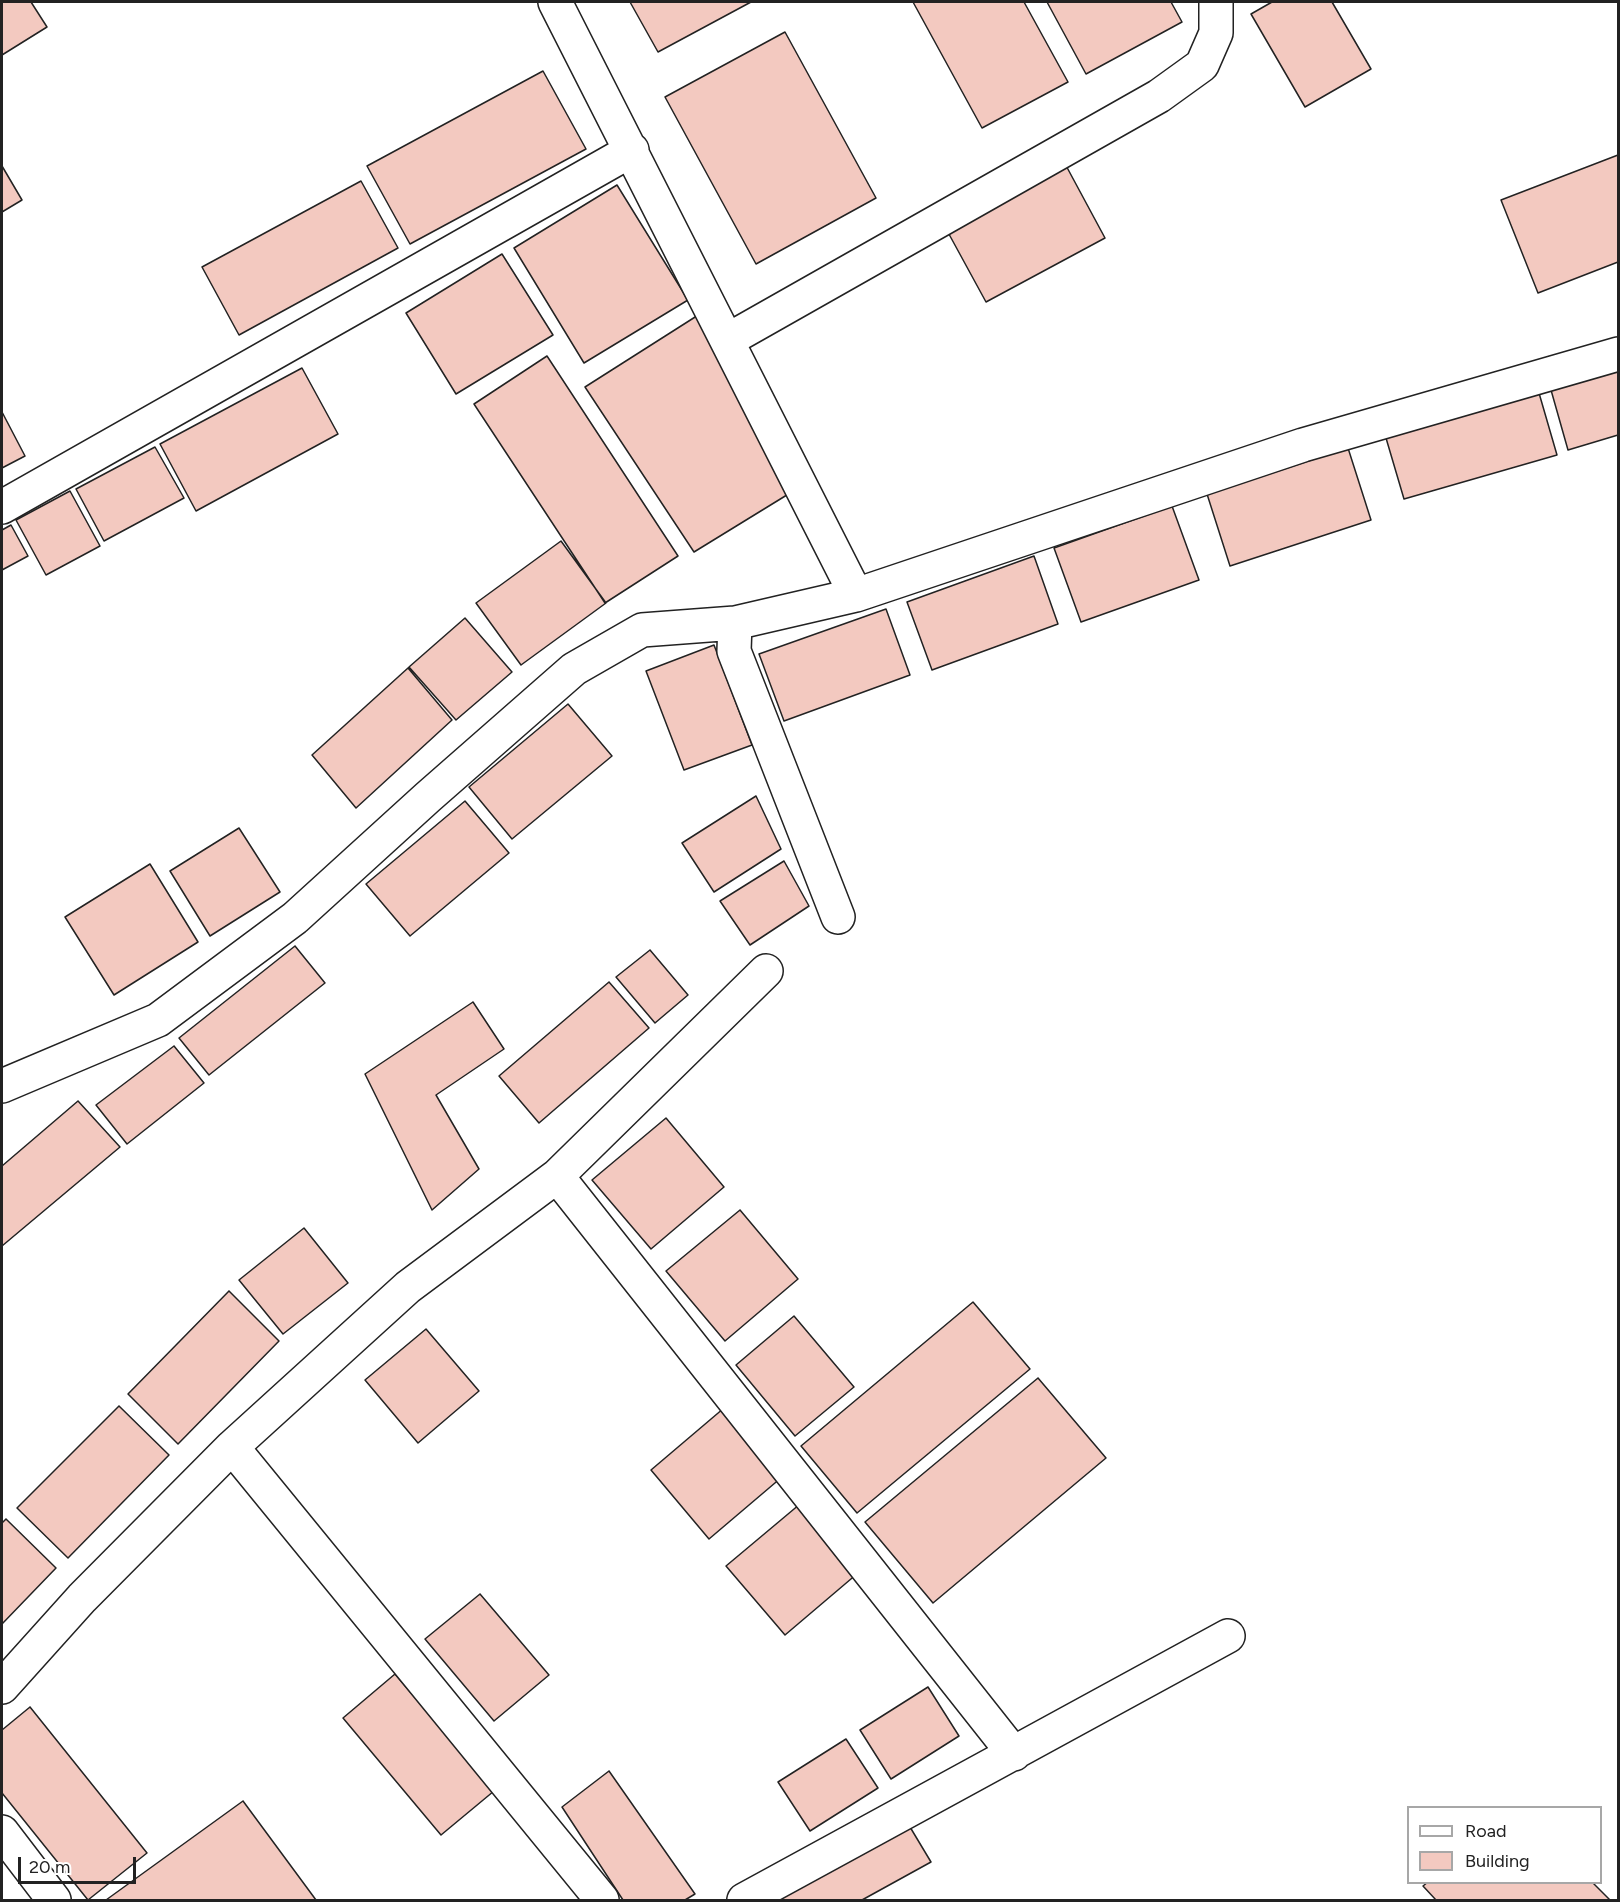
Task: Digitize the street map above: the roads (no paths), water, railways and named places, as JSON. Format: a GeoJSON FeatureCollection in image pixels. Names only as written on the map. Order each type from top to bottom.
{"type":"FeatureCollection","features":[{"type":"Feature","properties":{"kind":"street"},"geometry":{"type":"LineString","coordinates":[[555,2],[856,595]]}},
{"type":"Feature","properties":{"kind":"street"},"geometry":{"type":"LineString","coordinates":[[728,340],[1159,96],[1202,65],[1216,33],[1216,2]]}},
{"type":"Feature","properties":{"kind":"street"},"geometry":{"type":"LineString","coordinates":[[2,507],[632,150]]}},
{"type":"Feature","properties":{"kind":"street"},"geometry":{"type":"LineString","coordinates":[[2,1086],[158,1020],[295,918],[574,669],[642,630],[735,623],[856,595],[1303,445],[1618,354]]}},
{"type":"Feature","properties":{"kind":"street"},"geometry":{"type":"LineString","coordinates":[[735,623],[734,651],[837,917]]}},
{"type":"Feature","properties":{"kind":"street"},"geometry":{"type":"LineString","coordinates":[[2,1687],[82,1598],[232,1447],[408,1287],[557,1176],[765,971]]}},
{"type":"Feature","properties":{"kind":"street"},"geometry":{"type":"LineString","coordinates":[[557,1176],[1014,1754]]}},
{"type":"Feature","properties":{"kind":"street"},"geometry":{"type":"LineString","coordinates":[[232,1447],[602,1900]]}},
{"type":"Feature","properties":{"kind":"street"},"geometry":{"type":"LineString","coordinates":[[744,1900],[1228,1636]]}},
{"type":"Feature","properties":{"kind":"street"},"geometry":{"type":"LineString","coordinates":[[2,1832],[54,1900]]}}]}
